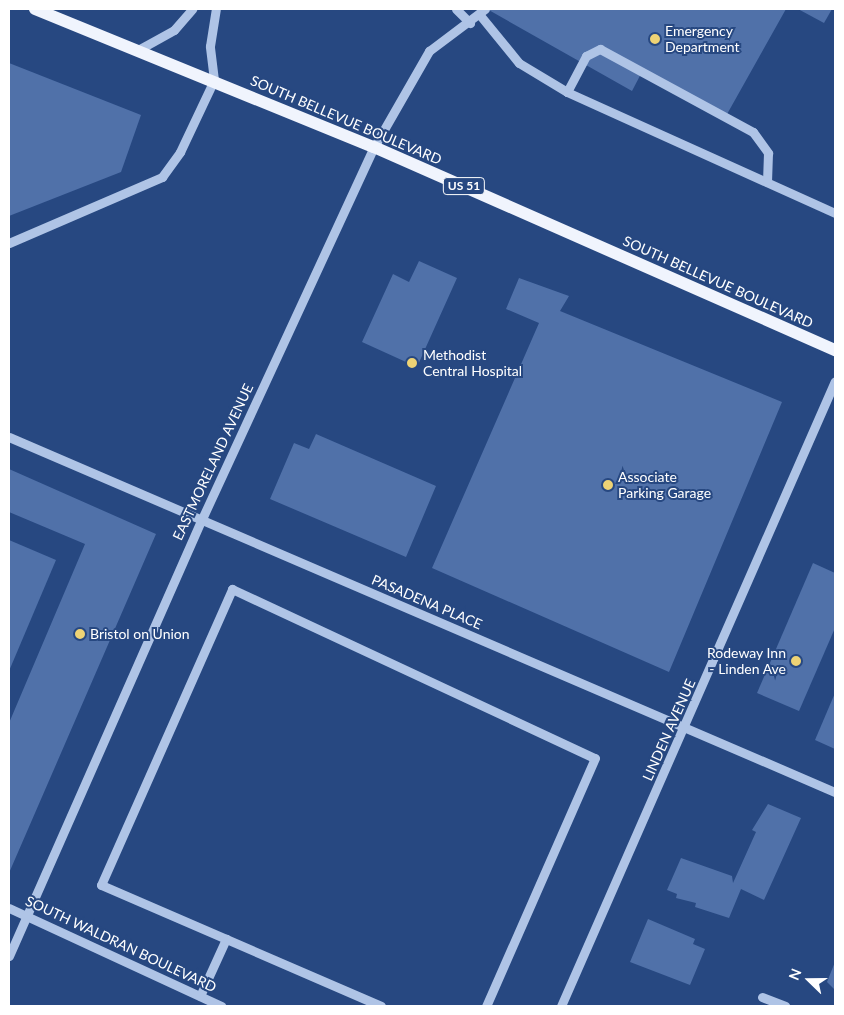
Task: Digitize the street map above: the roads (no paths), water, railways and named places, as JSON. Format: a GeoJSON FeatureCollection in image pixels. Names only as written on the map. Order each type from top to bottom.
{"type":"FeatureCollection","features":[{"type":"Feature","properties":{"kind":"main road","name":"SOUTH BELLEVUE BOULEVARD"},"geometry":{"type":"LineString","coordinates":[[35,9],[214,80],[374,147],[835,350]]}},
{"type":"Feature","properties":{"kind":"street"},"geometry":{"type":"LineString","coordinates":[[138,50],[174,30],[192,9]]}},
{"type":"Feature","properties":{"kind":"street"},"geometry":{"type":"LineString","coordinates":[[9,243],[162,177],[180,152],[214,80],[210,46],[216,9]]}},
{"type":"Feature","properties":{"kind":"street"},"geometry":{"type":"LineString","coordinates":[[456,9],[470,23]]}},
{"type":"Feature","properties":{"kind":"street"},"geometry":{"type":"LineString","coordinates":[[482,12],[519,63],[568,92],[835,213]]}},
{"type":"Feature","properties":{"kind":"street","name":"EASTMORELAND AVENUE"},"geometry":{"type":"LineString","coordinates":[[9,956],[201,521],[374,147],[429,51],[470,23],[482,12]]}},
{"type":"Feature","properties":{"kind":"street"},"geometry":{"type":"LineString","coordinates":[[568,92],[586,56],[600,49],[752,132],[768,153],[767,182]]}},
{"type":"Feature","properties":{"kind":"street","name":"LINDEN AVENUE"},"geometry":{"type":"LineString","coordinates":[[561,1006],[686,727],[835,381]]}},
{"type":"Feature","properties":{"kind":"street","name":"PASADENA PLACE"},"geometry":{"type":"LineString","coordinates":[[9,437],[835,792]]}},
{"type":"Feature","properties":{"kind":"street"},"geometry":{"type":"LineString","coordinates":[[381,1006],[101,886],[232,589],[595,758],[486,1006]]}},
{"type":"Feature","properties":{"kind":"street","name":"SOUTH WALDRAN BOULEVARD"},"geometry":{"type":"LineString","coordinates":[[9,908],[221,1006]]}},
{"type":"Feature","properties":{"kind":"street"},"geometry":{"type":"LineString","coordinates":[[200,996],[226,940]]}},
{"type":"Feature","properties":{"kind":"street"},"geometry":{"type":"LineString","coordinates":[[762,996],[785,1006]]}},
{"type":"Feature","properties":{"kind":"place","name":"Emergency Department"},"geometry":{"type":"Point","coordinates":[655,39]}},
{"type":"Feature","properties":{"kind":"place","name":"Methodist Central Hospital"},"geometry":{"type":"Point","coordinates":[412,363]}},
{"type":"Feature","properties":{"kind":"place","name":"Associate Parking Garage"},"geometry":{"type":"Point","coordinates":[608,485]}},
{"type":"Feature","properties":{"kind":"place","name":"Bristol on Union"},"geometry":{"type":"Point","coordinates":[80,634]}},
{"type":"Feature","properties":{"kind":"place","name":"Rodeway Inn - Linden Ave"},"geometry":{"type":"Point","coordinates":[796,661]}}]}
